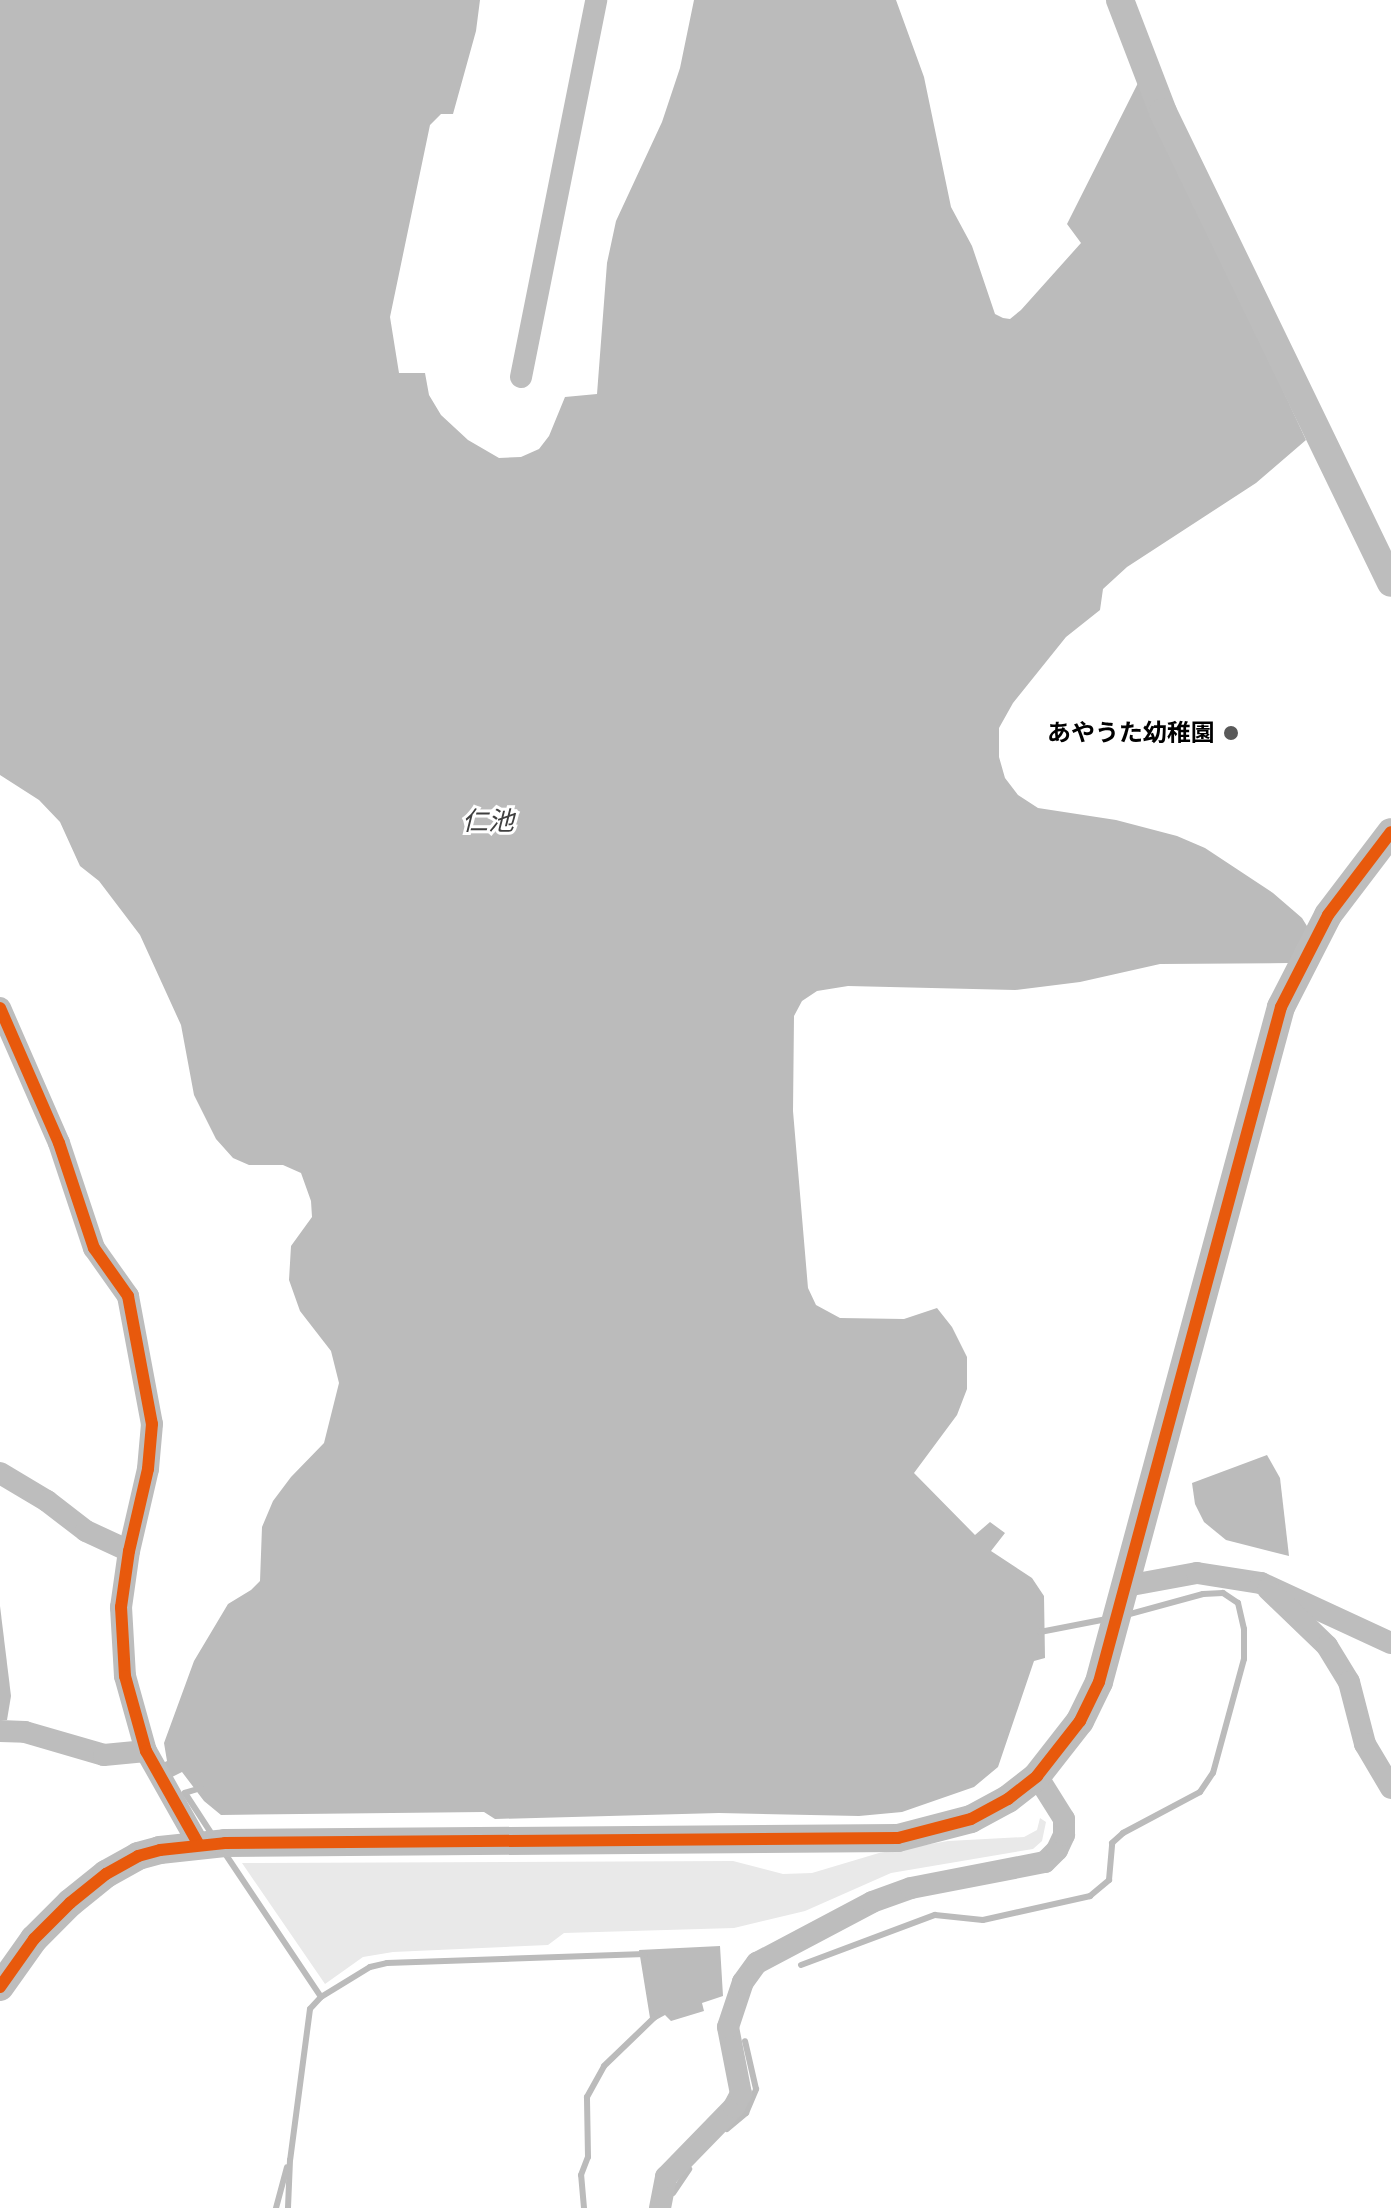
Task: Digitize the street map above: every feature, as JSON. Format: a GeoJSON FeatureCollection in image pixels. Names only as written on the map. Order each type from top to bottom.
{"type":"FeatureCollection","features":[{"type":"Feature","properties":{"kind":"street"},"geometry":{"type":"LineString","coordinates":[[521,377],[596,0]]}},
{"type":"Feature","properties":{"kind":"street"},"geometry":{"type":"LineString","coordinates":[[1120,0],[1163,112],[1391,583]]}},
{"type":"Feature","properties":{"kind":"street"},"geometry":{"type":"LineString","coordinates":[[0,1987],[34,1939],[70,1903],[106,1874],[138,1856],[212,1844],[898,1838],[971,1819],[1008,1799],[1037,1776],[1080,1721],[1099,1682],[1281,1007],[1328,915],[1391,832]]}},
{"type":"Feature","properties":{"kind":"street"},"geometry":{"type":"LineString","coordinates":[[0,1008],[59,1143],[94,1248],[128,1296],[152,1424],[148,1469],[129,1551],[120,1633],[125,1676],[146,1751],[212,1844]]}},
{"type":"Feature","properties":{"kind":"street"},"geometry":{"type":"LineString","coordinates":[[0,1473],[47,1501],[86,1531],[129,1551]]}},
{"type":"Feature","properties":{"kind":"street"},"geometry":{"type":"LineString","coordinates":[[1125,1593],[1197,1573],[1261,1583],[1391,1643]]}},
{"type":"Feature","properties":{"kind":"street"},"geometry":{"type":"LineString","coordinates":[[1261,1583],[1327,1646],[1349,1682],[1365,1744],[1391,1788]]}},
{"type":"Feature","properties":{"kind":"street"},"geometry":{"type":"LineString","coordinates":[[0,1731],[25,1732],[104,1755],[146,1751]]}},
{"type":"Feature","properties":{"kind":"street"},"geometry":{"type":"LineString","coordinates":[[660,2208],[666,2177],[734,2107],[741,2094],[728,2027],[743,1982],[757,1963],[872,1902],[911,1888],[1045,1862],[1057,1850],[1064,1835],[1064,1819],[1037,1776]]}},
{"type":"Feature","properties":{"kind":"shaded area"},"geometry":{"type":"Polygon","coordinates":[[[1040,1818],[1046,1822],[1042,1841],[1033,1849],[891,1873],[805,1911],[734,1928],[564,1933],[548,1945],[393,1952],[363,1957],[325,1984],[242,1863],[733,1861],[783,1874],[812,1873],[879,1853],[948,1841],[1024,1837],[1037,1830],[1040,1818]]]}},
{"type":"Feature","properties":{"kind":"water","name":"仁池"},"geometry":{"type":"Polygon","coordinates":[[[0,0],[480,0],[476,31],[453,114],[441,114],[430,125],[390,317],[399,373],[425,373],[429,395],[441,415],[468,440],[499,458],[521,457],[539,449],[549,436],[565,397],[597,394],[607,263],[616,221],[662,122],[680,68],[694,0],[896,0],[924,77],[951,207],[972,246],[995,314],[1003,318],[1010,319],[1021,310],[1081,243],[1067,224],[1139,81],[1306,440],[1256,483],[1127,567],[1103,589],[1100,610],[1066,637],[1013,703],[999,728],[999,757],[1005,778],[1018,795],[1038,808],[1116,820],[1177,836],[1205,848],[1273,893],[1302,918],[1310,931],[1289,963],[1160,964],[1080,982],[1015,990],[848,986],[817,991],[802,1001],[794,1016],[793,1111],[808,1288],[816,1305],[840,1318],[904,1319],[937,1308],[952,1327],[967,1357],[967,1389],[957,1415],[914,1473],[975,1535],[990,1522],[1005,1533],[991,1551],[1032,1578],[1044,1596],[1045,1658],[1034,1661],[998,1767],[974,1787],[902,1812],[859,1816],[719,1813],[495,1819],[484,1812],[221,1815],[204,1801],[182,1772],[170,1778],[161,1764],[167,1761],[164,1743],[194,1661],[228,1604],[260,1581],[262,1527],[273,1501],[324,1443],[339,1383],[331,1351],[300,1311],[289,1280],[291,1246],[312,1217],[311,1201],[301,1173],[283,1165],[249,1165],[233,1158],[216,1139],[194,1095],[181,1025],[140,935],[99,881],[80,866],[60,822],[39,800],[0,775],[0,0]]]}},
{"type":"Feature","properties":{"kind":"water"},"geometry":{"type":"Polygon","coordinates":[[[1267,1455],[1280,1478],[1289,1556],[1226,1540],[1204,1522],[1195,1504],[1192,1483],[1267,1455]]]}},
{"type":"Feature","properties":{"kind":"water"},"geometry":{"type":"Polygon","coordinates":[[[0,1606],[11,1696],[7,1720],[0,1720],[0,1606]]]}},
{"type":"Feature","properties":{"kind":"water"},"geometry":{"type":"Polygon","coordinates":[[[720,1946],[723,1996],[702,2003],[704,2011],[671,2021],[665,2015],[654,2021],[650,2018],[639,1950],[720,1946]]]}},
{"type":"Feature","properties":{"kind":"waterway"},"geometry":{"type":"LineString","coordinates":[[801,1965],[935,1915],[983,1920],[1090,1896],[1109,1880],[1112,1843],[1123,1833],[1200,1792],[1213,1773],[1244,1659],[1244,1629],[1238,1603],[1223,1593],[1203,1594],[1126,1615]]}},
{"type":"Feature","properties":{"kind":"waterway"},"geometry":{"type":"LineString","coordinates":[[1040,1632],[1107,1619]]}},
{"type":"Feature","properties":{"kind":"waterway"},"geometry":{"type":"LineString","coordinates":[[201,1788],[185,1793],[213,1836]]}},
{"type":"Feature","properties":{"kind":"waterway"},"geometry":{"type":"LineString","coordinates":[[224,1852],[321,1997],[310,2009],[290,2160],[288,2208]]}},
{"type":"Feature","properties":{"kind":"waterway"},"geometry":{"type":"LineString","coordinates":[[321,1997],[370,1967],[387,1963],[645,1954]]}},
{"type":"Feature","properties":{"kind":"waterway"},"geometry":{"type":"LineString","coordinates":[[584,2208],[581,2175],[588,2157],[587,2097],[604,2066],[657,2015]]}},
{"type":"Feature","properties":{"kind":"waterway"},"geometry":{"type":"LineString","coordinates":[[727,2129],[746,2113],[756,2089],[745,2041]]}},
{"type":"Feature","properties":{"kind":"waterway"},"geometry":{"type":"LineString","coordinates":[[276,2208],[287,2167]]}},
{"type":"Feature","properties":{"kind":"waterway"},"geometry":{"type":"LineString","coordinates":[[673,2193],[689,2169]]}},
{"type":"Feature","properties":{"kind":"cycle path"},"geometry":{"type":"LineString","coordinates":[[0,1987],[34,1939],[70,1903],[106,1874],[138,1856],[160,1850],[225,1843],[898,1838],[971,1819],[1008,1799],[1037,1776],[1080,1721],[1099,1682],[1281,1007],[1328,915],[1391,832]]}},
{"type":"Feature","properties":{"kind":"cycle path"},"geometry":{"type":"LineString","coordinates":[[0,1008],[59,1143],[94,1248],[128,1296],[152,1424],[148,1469],[129,1551],[121,1607],[125,1676],[146,1751],[199,1845]]}},
{"type":"Feature","properties":{"kind":"place","name":"あやうた幼稚園"},"geometry":{"type":"Point","coordinates":[1231,733]}}]}
